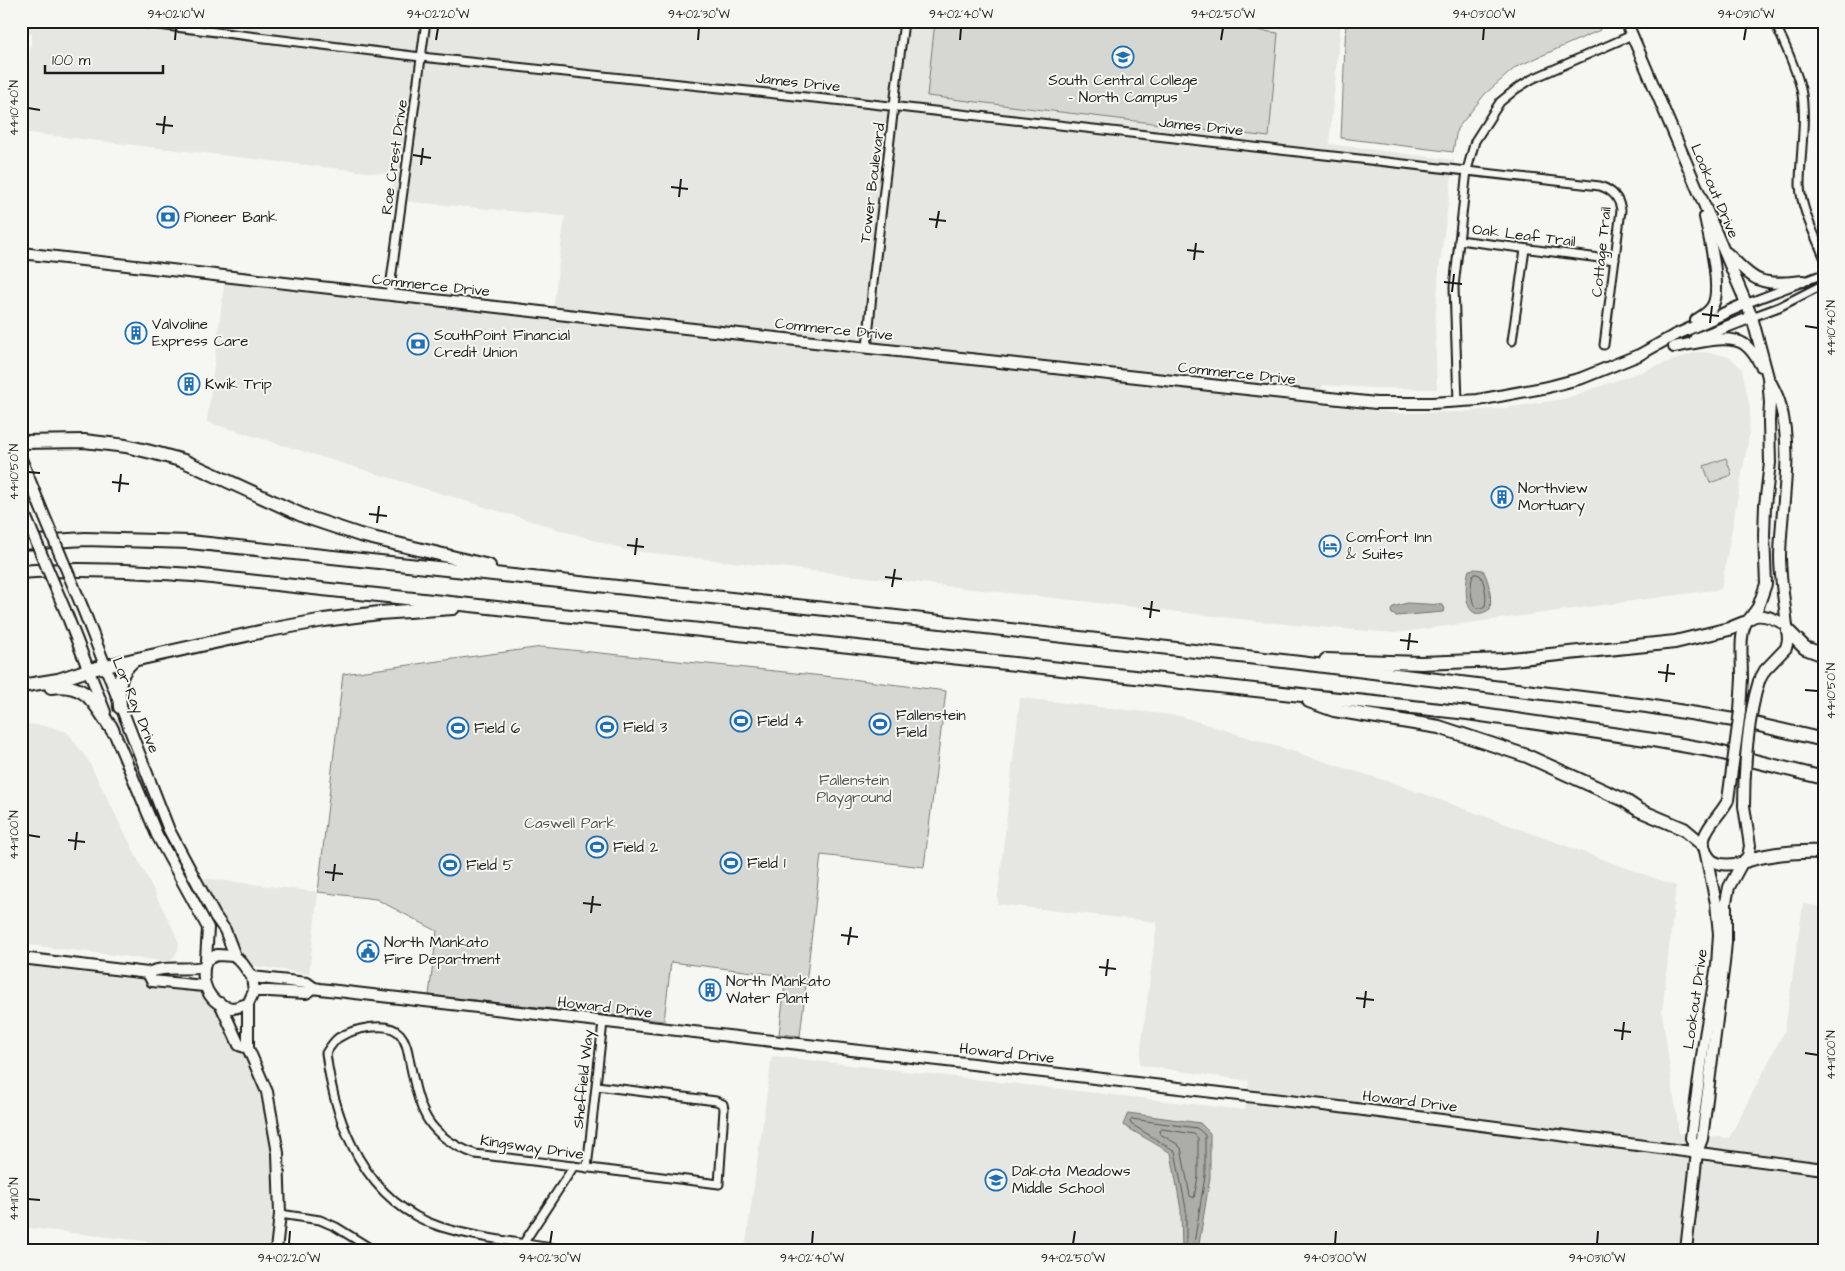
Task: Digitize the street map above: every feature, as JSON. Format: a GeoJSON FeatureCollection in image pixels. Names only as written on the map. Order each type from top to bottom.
{"type":"FeatureCollection","features":[{"type":"Feature","properties":{"kind":"highway"},"geometry":{"type":"LineString","coordinates":[[21,442],[84,441],[126,446],[155,453],[184,461],[306,517],[360,535],[545,579]]}},
{"type":"Feature","properties":{"kind":"highway"},"geometry":{"type":"LineString","coordinates":[[21,542],[85,539],[190,542],[545,579],[1300,663],[1647,706],[1746,722],[1824,740]]}},
{"type":"Feature","properties":{"kind":"highway"},"geometry":{"type":"LineString","coordinates":[[21,572],[132,570],[193,574],[1468,713],[1595,730],[1710,750],[1824,778]]}},
{"type":"Feature","properties":{"kind":"highway"},"geometry":{"type":"LineString","coordinates":[[21,687],[58,680],[88,670],[264,631],[324,620],[379,613],[488,606]]}},
{"type":"Feature","properties":{"kind":"highway"},"geometry":{"type":"LineString","coordinates":[[1300,663],[1332,659],[1421,663],[1502,660],[1675,642],[1729,629],[1747,620]]}},
{"type":"Feature","properties":{"kind":"highway"},"geometry":{"type":"LineString","coordinates":[[1787,628],[1804,648],[1824,655]]}},
{"type":"Feature","properties":{"kind":"highway"},"geometry":{"type":"LineString","coordinates":[[120,707],[119,686],[122,674],[134,660]]}},
{"type":"Feature","properties":{"kind":"highway"},"geometry":{"type":"LineString","coordinates":[[21,687],[63,685],[76,688],[91,699],[113,731]]}},
{"type":"Feature","properties":{"kind":"highway"},"geometry":{"type":"LineString","coordinates":[[1285,694],[1334,710],[1439,727],[1527,756],[1624,800],[1639,810],[1684,828],[1704,847]]}},
{"type":"Feature","properties":{"kind":"highway"},"geometry":{"type":"LineString","coordinates":[[1743,862],[1764,855],[1784,852],[1824,852]]}},
{"type":"Feature","properties":{"kind":"street","name":"James Drive"},"geometry":{"type":"LineString","coordinates":[[126,21],[421,57],[1467,170]]}},
{"type":"Feature","properties":{"kind":"street","name":"Roe Crest Drive"},"geometry":{"type":"LineString","coordinates":[[389,295],[426,21]]}},
{"type":"Feature","properties":{"kind":"street","name":"Tower Boulevard"},"geometry":{"type":"LineString","coordinates":[[867,348],[904,21]]}},
{"type":"Feature","properties":{"kind":"street","name":"Lookout Drive"},"geometry":{"type":"LineString","coordinates":[[1626,21],[1752,317],[1768,377],[1770,403],[1770,463],[1765,520],[1766,584],[1758,607],[1747,620],[1741,641],[1742,678],[1740,711],[1728,800],[1724,809],[1704,834],[1704,847],[1716,903],[1718,934],[1717,965],[1691,1138],[1697,1152]]}},
{"type":"Feature","properties":{"kind":"street"},"geometry":{"type":"LineString","coordinates":[[1774,21],[1791,60],[1801,90],[1803,108],[1800,187],[1809,221],[1824,257]]}},
{"type":"Feature","properties":{"kind":"street"},"geometry":{"type":"LineString","coordinates":[[1458,402],[1454,287],[1467,170],[1475,141],[1500,102],[1516,89],[1532,79],[1632,35]]}},
{"type":"Feature","properties":{"kind":"street","name":"Cottage Trail"},"geometry":{"type":"LineString","coordinates":[[1467,170],[1600,186],[1609,189],[1620,201],[1621,210],[1604,345]]}},
{"type":"Feature","properties":{"kind":"street"},"geometry":{"type":"LineString","coordinates":[[1672,336],[1713,307],[1716,297],[1715,275],[1702,201]]}},
{"type":"Feature","properties":{"kind":"street","name":"Oak Leaf Trail"},"geometry":{"type":"LineString","coordinates":[[1459,240],[1524,250],[1615,260]]}},
{"type":"Feature","properties":{"kind":"street"},"geometry":{"type":"LineString","coordinates":[[1512,341],[1524,250]]}},
{"type":"Feature","properties":{"kind":"street"},"geometry":{"type":"LineString","coordinates":[[1725,251],[1761,281],[1803,281]]}},
{"type":"Feature","properties":{"kind":"street","name":"Commerce Drive"},"geometry":{"type":"LineString","coordinates":[[21,254],[1376,403],[1458,402],[1548,387],[1582,378],[1639,355],[1672,336],[1745,304]]}},
{"type":"Feature","properties":{"kind":"street"},"geometry":{"type":"LineString","coordinates":[[1745,304],[1803,281],[1818,276],[1824,277]]}},
{"type":"Feature","properties":{"kind":"street"},"geometry":{"type":"LineString","coordinates":[[1752,317],[1779,307],[1824,284]]}},
{"type":"Feature","properties":{"kind":"street","name":"Commerce Drive"},"geometry":{"type":"LineString","coordinates":[[1639,355],[1674,348],[1752,317]]}},
{"type":"Feature","properties":{"kind":"street"},"geometry":{"type":"LineString","coordinates":[[1674,348],[1721,339],[1743,343],[1754,354],[1768,377]]}},
{"type":"Feature","properties":{"kind":"street","name":"Lookout Drive"},"geometry":{"type":"LineString","coordinates":[[1686,1250],[1697,1152],[1702,1139],[1724,963],[1726,902],[1729,887],[1750,846],[1744,806],[1744,788],[1755,695],[1765,670],[1786,648],[1787,628],[1780,558],[1785,481],[1784,421],[1780,402],[1768,377]]}},
{"type":"Feature","properties":{"kind":"street","name":"Lor Ray Drive"},"geometry":{"type":"LineString","coordinates":[[21,459],[83,609],[169,830],[215,916],[226,930],[235,956]]}},
{"type":"Feature","properties":{"kind":"street","name":"Lor Ray Drive"},"geometry":{"type":"LineString","coordinates":[[21,506],[157,835],[208,928],[205,964]]}},
{"type":"Feature","properties":{"kind":"street"},"geometry":{"type":"LineString","coordinates":[[1747,620],[1760,616],[1769,617],[1787,628]]}},
{"type":"Feature","properties":{"kind":"street"},"geometry":{"type":"LineString","coordinates":[[1704,847],[1713,861],[1720,864],[1743,862]]}},
{"type":"Feature","properties":{"kind":"street"},"geometry":{"type":"LineString","coordinates":[[190,895],[201,890]]}},
{"type":"Feature","properties":{"kind":"street"},"geometry":{"type":"LineString","coordinates":[[21,958],[148,973],[155,969],[190,970],[205,964],[217,955],[235,956],[242,963],[252,977],[254,991],[248,1004],[248,1048],[267,1092],[278,1153],[280,1214],[276,1250]]}},
{"type":"Feature","properties":{"kind":"street"},"geometry":{"type":"LineString","coordinates":[[205,964],[204,986],[220,1004],[239,1045],[248,1048]]}},
{"type":"Feature","properties":{"kind":"street"},"geometry":{"type":"LineString","coordinates":[[148,973],[152,981],[204,986]]}},
{"type":"Feature","properties":{"kind":"street","name":"Howard Drive"},"geometry":{"type":"LineString","coordinates":[[252,977],[307,983],[314,988],[1096,1078],[1824,1169]]}},
{"type":"Feature","properties":{"kind":"street","name":"Howard Drive"},"geometry":{"type":"LineString","coordinates":[[254,991],[306,993],[314,988]]}},
{"type":"Feature","properties":{"kind":"street"},"geometry":{"type":"LineString","coordinates":[[220,1004],[234,1008],[248,1004]]}},
{"type":"Feature","properties":{"kind":"street","name":"Sheffield Way"},"geometry":{"type":"LineString","coordinates":[[587,1168],[603,1022]]}},
{"type":"Feature","properties":{"kind":"street","name":"Kingsway Drive"},"geometry":{"type":"LineString","coordinates":[[565,1250],[521,1246],[458,1232],[440,1226],[408,1210],[387,1194],[370,1177],[358,1158],[340,1117],[326,1053],[330,1046],[338,1039],[352,1031],[370,1028],[394,1029],[401,1035],[406,1045],[418,1102],[434,1130],[460,1148],[475,1154],[719,1184],[723,1104],[716,1101],[597,1086]]}},
{"type":"Feature","properties":{"kind":"street"},"geometry":{"type":"LineString","coordinates":[[521,1246],[574,1166]]}},
{"type":"Feature","properties":{"kind":"street"},"geometry":{"type":"LineString","coordinates":[[280,1214],[320,1220],[336,1227],[373,1250]]}},
{"type":"Feature","properties":{"kind":"shaded area"},"geometry":{"type":"Polygon","coordinates":[[[21,21],[1341,21],[1329,144],[1454,160],[1439,270],[1435,325],[1437,389],[1323,385],[1320,405],[1398,413],[1460,412],[1505,408],[1564,399],[1697,352],[1730,357],[1742,369],[1750,408],[1749,436],[1721,589],[1395,633],[1294,625],[626,550],[207,422],[226,269],[396,288],[553,309],[565,216],[391,200],[394,175],[21,132],[32,34],[21,32],[21,21]]]}},
{"type":"Feature","properties":{"kind":"shaded area"},"geometry":{"type":"Polygon","coordinates":[[[1020,698],[1180,716],[1396,784],[1676,886],[1662,1012],[1679,1133],[1729,1138],[1785,1030],[1803,904],[1824,907],[1824,1250],[745,1250],[772,1056],[1245,1110],[1249,1081],[1139,1065],[1157,922],[997,904],[1020,698]]]}},
{"type":"Feature","properties":{"kind":"shaded area"},"geometry":{"type":"Polygon","coordinates":[[[21,723],[51,727],[67,732],[88,760],[175,933],[179,943],[178,950],[171,962],[21,944],[21,723]]]}},
{"type":"Feature","properties":{"kind":"shaded area"},"geometry":{"type":"Polygon","coordinates":[[[202,878],[318,892],[309,974],[236,963],[202,878]]]}},
{"type":"Feature","properties":{"kind":"shaded area"},"geometry":{"type":"Polygon","coordinates":[[[21,965],[216,989],[229,1010],[258,1086],[271,1143],[274,1183],[269,1250],[221,1250],[21,1227],[21,965]]]}},
{"type":"Feature","properties":{"kind":"green space","name":"South Central College - North Campus"},"geometry":{"type":"Polygon","coordinates":[[[935,21],[1186,21],[1278,33],[1269,137],[927,96],[935,21]]]}},
{"type":"Feature","properties":{"kind":"green space"},"geometry":{"type":"Polygon","coordinates":[[[1346,21],[1597,21],[1600,30],[1516,67],[1485,94],[1457,129],[1453,152],[1341,138],[1346,21]]]}},
{"type":"Feature","properties":{"kind":"green space"},"geometry":{"type":"Polygon","coordinates":[[[1726,458],[1732,475],[1710,483],[1704,466],[1726,458]]]}},
{"type":"Feature","properties":{"kind":"green space","name":"Caswell Park"},"geometry":{"type":"Polygon","coordinates":[[[542,647],[843,678],[946,691],[924,867],[821,855],[800,1036],[779,1034],[786,976],[671,962],[664,1021],[429,995],[437,931],[376,899],[318,892],[343,674],[542,647]]]}},
{"type":"Feature","properties":{"kind":"water"},"geometry":{"type":"Polygon","coordinates":[[[1469,570],[1483,570],[1490,594],[1490,609],[1481,613],[1475,613],[1470,609],[1466,594],[1469,570]]]}},
{"type":"Feature","properties":{"kind":"water"},"geometry":{"type":"Polygon","coordinates":[[[1407,603],[1443,605],[1445,609],[1443,612],[1396,616],[1392,614],[1393,607],[1407,603]]]}},
{"type":"Feature","properties":{"kind":"water"},"geometry":{"type":"Polygon","coordinates":[[[1128,1113],[1200,1123],[1210,1133],[1210,1177],[1198,1250],[1182,1250],[1181,1210],[1171,1153],[1123,1125],[1128,1113]]]}},
{"type":"Feature","properties":{"kind":"place","name":"South Central College - North Campus"},"geometry":{"type":"Point","coordinates":[1123,57]}},
{"type":"Feature","properties":{"kind":"place","name":"Pioneer Bank"},"geometry":{"type":"Point","coordinates":[168,217]}},
{"type":"Feature","properties":{"kind":"place","name":"Valvoline Express Care"},"geometry":{"type":"Point","coordinates":[136,333]}},
{"type":"Feature","properties":{"kind":"place","name":"SouthPoint Financial Credit Union"},"geometry":{"type":"Point","coordinates":[418,344]}},
{"type":"Feature","properties":{"kind":"place","name":"Kwik Trip"},"geometry":{"type":"Point","coordinates":[189,384]}},
{"type":"Feature","properties":{"kind":"place","name":"Northview Mortuary"},"geometry":{"type":"Point","coordinates":[1502,497]}},
{"type":"Feature","properties":{"kind":"place","name":"Comfort Inn & Suites"},"geometry":{"type":"Point","coordinates":[1330,546]}},
{"type":"Feature","properties":{"kind":"place","name":"Field 4"},"geometry":{"type":"Point","coordinates":[741,721]}},
{"type":"Feature","properties":{"kind":"place","name":"Fallenstein Field"},"geometry":{"type":"Point","coordinates":[880,724]}},
{"type":"Feature","properties":{"kind":"place","name":"Field 3"},"geometry":{"type":"Point","coordinates":[607,727]}},
{"type":"Feature","properties":{"kind":"place","name":"Field 6"},"geometry":{"type":"Point","coordinates":[458,728]}},
{"type":"Feature","properties":{"kind":"place","name":"Field 2"},"geometry":{"type":"Point","coordinates":[597,847]}},
{"type":"Feature","properties":{"kind":"place","name":"Field 1"},"geometry":{"type":"Point","coordinates":[731,863]}},
{"type":"Feature","properties":{"kind":"place","name":"Field 5"},"geometry":{"type":"Point","coordinates":[450,865]}},
{"type":"Feature","properties":{"kind":"place","name":"North Mankato Fire Department"},"geometry":{"type":"Point","coordinates":[368,951]}},
{"type":"Feature","properties":{"kind":"place","name":"North Mankato Water Plant"},"geometry":{"type":"Point","coordinates":[710,990]}},
{"type":"Feature","properties":{"kind":"place","name":"Dakota Meadows Middle School"},"geometry":{"type":"Point","coordinates":[996,1180]}},
{"type":"Feature","properties":{"kind":"park label","name":"Fallenstein Playground"},"geometry":{"type":"Point","coordinates":[854,788]}}]}
